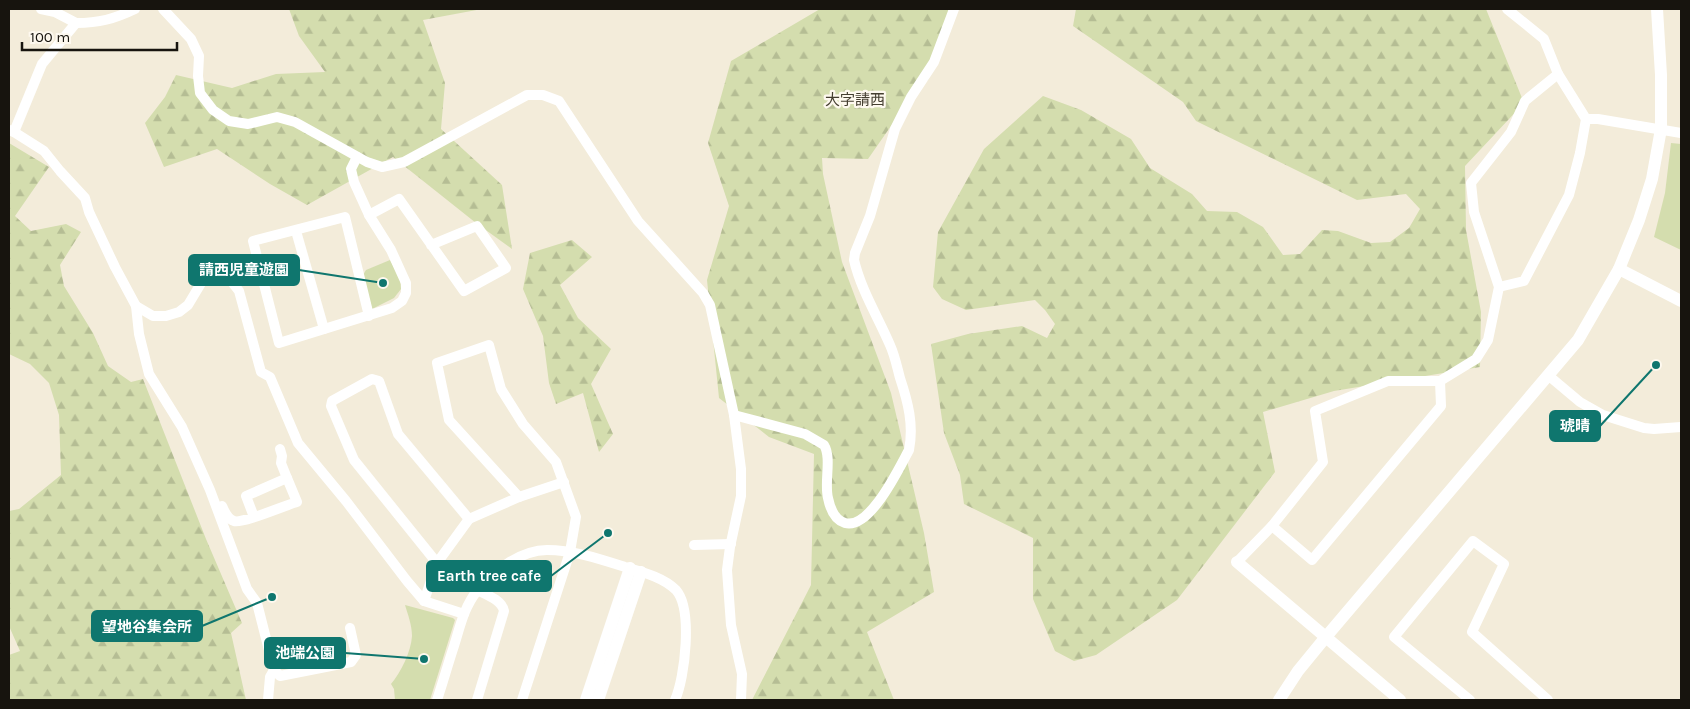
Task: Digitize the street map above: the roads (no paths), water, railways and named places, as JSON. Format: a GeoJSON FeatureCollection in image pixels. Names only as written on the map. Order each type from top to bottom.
{"type":"FeatureCollection","features":[{"type":"Feature","properties":{"kind":"street"},"geometry":{"type":"LineString","coordinates":[[41,9],[55,12],[76,23],[91,23],[116,18],[135,9]]}},
{"type":"Feature","properties":{"kind":"street"},"geometry":{"type":"LineString","coordinates":[[163,9],[191,39],[199,56],[198,76],[200,93],[213,110],[229,120],[248,124],[277,117],[295,122],[356,157],[382,167],[404,162],[527,95],[543,95],[559,101],[638,221],[698,287],[710,305],[734,415],[741,469],[741,496],[731,544],[728,570],[728,589],[733,632],[742,674],[741,700]]}},
{"type":"Feature","properties":{"kind":"street"},"geometry":{"type":"LineString","coordinates":[[734,415],[806,434],[824,445],[828,455],[826,485],[828,498],[834,514],[842,522],[848,524],[862,518],[875,506],[909,450],[909,406],[905,388],[891,346],[870,304],[854,260],[870,216],[895,129],[911,97],[934,62],[954,9]]}},
{"type":"Feature","properties":{"kind":"street"},"geometry":{"type":"LineString","coordinates":[[1500,287],[1524,281],[1569,195],[1580,153],[1586,119],[1558,74],[1544,39],[1507,9]]}},
{"type":"Feature","properties":{"kind":"street"},"geometry":{"type":"LineString","coordinates":[[1279,700],[1298,671],[1325,638],[1578,340],[1619,269],[1639,220],[1652,179],[1661,130],[1661,75],[1657,9]]}},
{"type":"Feature","properties":{"kind":"street"},"geometry":{"type":"LineString","coordinates":[[76,23],[42,64],[11,131],[44,151],[85,198],[89,212],[136,306],[139,334],[149,374],[182,427],[210,490],[247,588],[257,603],[274,670],[280,676],[351,662],[356,655],[350,628]]}},
{"type":"Feature","properties":{"kind":"street"},"geometry":{"type":"LineString","coordinates":[[1400,700],[1236,562],[1272,526],[1323,462],[1315,411],[1388,381],[1440,381],[1476,359],[1488,340],[1500,287],[1474,212],[1472,183],[1510,132],[1525,101],[1558,74]]}},
{"type":"Feature","properties":{"kind":"street"},"geometry":{"type":"LineString","coordinates":[[1586,119],[1598,119],[1681,133]]}},
{"type":"Feature","properties":{"kind":"street"},"geometry":{"type":"LineString","coordinates":[[356,157],[352,169],[354,182],[369,214],[391,250],[406,283],[406,293],[402,301],[392,308],[369,316],[279,343],[253,241],[345,218],[369,316]]}},
{"type":"Feature","properties":{"kind":"street"},"geometry":{"type":"LineString","coordinates":[[369,214],[399,199],[431,245],[464,291],[506,268],[477,226],[431,245]]}},
{"type":"Feature","properties":{"kind":"street"},"geometry":{"type":"LineString","coordinates":[[296,231],[324,329]]}},
{"type":"Feature","properties":{"kind":"street"},"geometry":{"type":"LineString","coordinates":[[1619,269],[1681,301]]}},
{"type":"Feature","properties":{"kind":"street"},"geometry":{"type":"LineString","coordinates":[[136,306],[154,316],[166,316],[179,312],[188,305],[203,280],[217,270],[224,272],[239,291],[261,372],[270,377],[298,443],[424,601],[464,614]]}},
{"type":"Feature","properties":{"kind":"street"},"geometry":{"type":"LineString","coordinates":[[519,497],[449,420],[437,363],[489,345],[501,389],[523,424],[556,462],[576,518],[570,552],[522,700]]}},
{"type":"Feature","properties":{"kind":"street"},"geometry":{"type":"LineString","coordinates":[[1549,376],[1580,402],[1603,414],[1654,429],[1681,427]]}},
{"type":"Feature","properties":{"kind":"street"},"geometry":{"type":"LineString","coordinates":[[437,563],[354,460],[331,406],[332,401],[372,379],[379,381],[398,434],[469,519]]}},
{"type":"Feature","properties":{"kind":"street"},"geometry":{"type":"LineString","coordinates":[[1272,526],[1312,560],[1441,406],[1440,381]]}},
{"type":"Feature","properties":{"kind":"street"},"geometry":{"type":"LineString","coordinates":[[210,490],[215,494],[227,516],[232,521],[239,522],[297,502],[282,463],[280,449]]}},
{"type":"Feature","properties":{"kind":"street"},"geometry":{"type":"LineString","coordinates":[[254,517],[246,496],[288,478]]}},
{"type":"Feature","properties":{"kind":"street"},"geometry":{"type":"LineString","coordinates":[[424,601],[437,563],[469,519],[519,497],[564,482]]}},
{"type":"Feature","properties":{"kind":"street"},"geometry":{"type":"LineString","coordinates":[[1470,700],[1394,637],[1473,541],[1504,564],[1472,632],[1548,700]]}},
{"type":"Feature","properties":{"kind":"street"},"geometry":{"type":"LineString","coordinates":[[694,545],[731,544]]}},
{"type":"Feature","properties":{"kind":"street"},"geometry":{"type":"LineString","coordinates":[[437,700],[470,600],[498,570],[519,558],[546,550],[570,552],[636,570],[664,580],[676,591],[684,605],[686,620],[682,678],[675,700]]}},
{"type":"Feature","properties":{"kind":"street"},"geometry":{"type":"LineString","coordinates":[[586,700],[636,570]]}},
{"type":"Feature","properties":{"kind":"street"},"geometry":{"type":"LineString","coordinates":[[598,700],[636,570]]}},
{"type":"Feature","properties":{"kind":"street"},"geometry":{"type":"LineString","coordinates":[[477,700],[504,611],[503,606],[499,602],[478,590]]}},
{"type":"Feature","properties":{"kind":"street"},"geometry":{"type":"LineString","coordinates":[[268,700],[270,677],[274,670]]}},
{"type":"Feature","properties":{"kind":"place","name":"請西児童遊園"},"geometry":{"type":"Point","coordinates":[383,283]}},
{"type":"Feature","properties":{"kind":"place","name":"琥晴"},"geometry":{"type":"Point","coordinates":[1656,365]}},
{"type":"Feature","properties":{"kind":"place","name":"Earth tree cafe"},"geometry":{"type":"Point","coordinates":[608,533]}},
{"type":"Feature","properties":{"kind":"place","name":"望地谷集会所"},"geometry":{"type":"Point","coordinates":[272,597]}},
{"type":"Feature","properties":{"kind":"place","name":"池端公園"},"geometry":{"type":"Point","coordinates":[424,659]}},
{"type":"Feature","properties":{"kind":"district","name":"大字請西"},"geometry":{"type":"Point","coordinates":[855,100]}}]}
